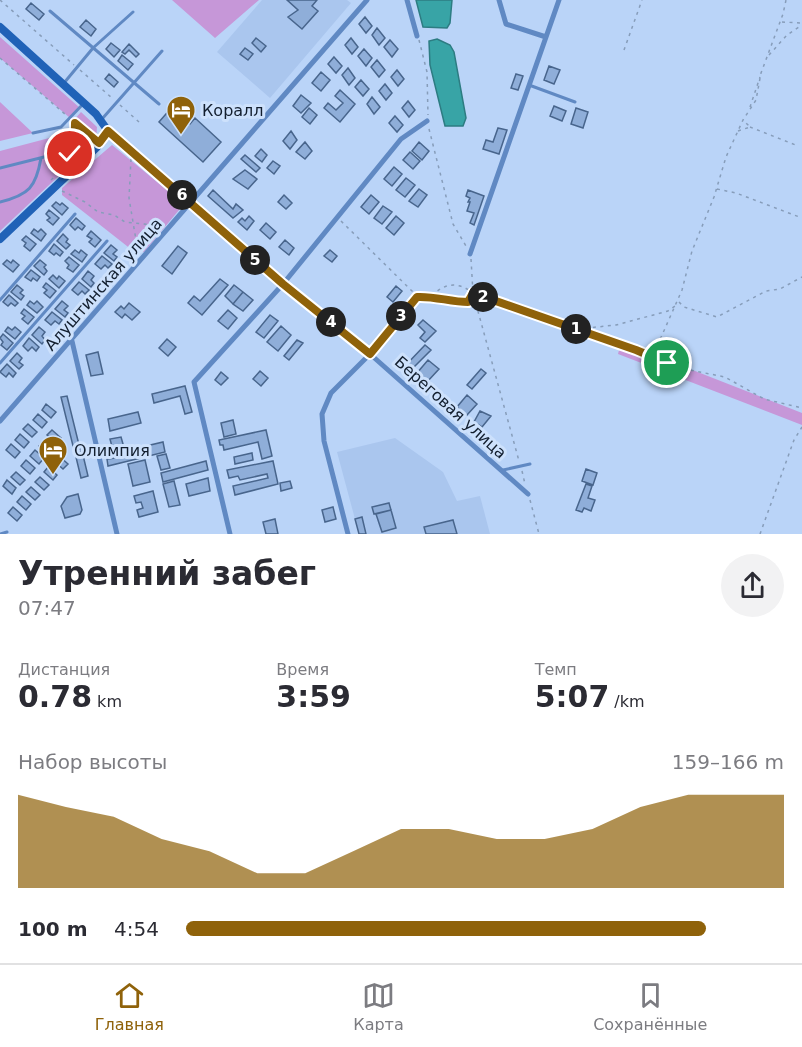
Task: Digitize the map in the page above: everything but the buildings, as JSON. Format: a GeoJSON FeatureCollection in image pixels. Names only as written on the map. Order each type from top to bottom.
{"type":"FeatureCollection","features":[{"type":"Feature","properties":{"kind":"main road"},"geometry":{"type":"LineString","coordinates":[[0,27],[84,103],[101,120],[108,131],[99,143],[0,239]]}},
{"type":"Feature","properties":{"kind":"street","name":"Алуштинская улица"},"geometry":{"type":"LineString","coordinates":[[0,421],[367,0]]}},
{"type":"Feature","properties":{"kind":"street"},"geometry":{"type":"LineString","coordinates":[[407,0],[417,36]]}},
{"type":"Feature","properties":{"kind":"street"},"geometry":{"type":"LineString","coordinates":[[499,0],[506,24],[546,37]]}},
{"type":"Feature","properties":{"kind":"street"},"geometry":{"type":"LineString","coordinates":[[470,254],[559,0]]}},
{"type":"Feature","properties":{"kind":"street"},"geometry":{"type":"LineString","coordinates":[[230,534],[194,382],[283,284],[401,139],[427,121]]}},
{"type":"Feature","properties":{"kind":"street","name":"Береговая улица"},"geometry":{"type":"LineString","coordinates":[[108,131],[283,284],[370,354],[528,494]]}},
{"type":"Feature","properties":{"kind":"street"},"geometry":{"type":"LineString","coordinates":[[348,534],[324,441],[322,414],[331,393],[370,354],[417,297]]}},
{"type":"Feature","properties":{"kind":"street"},"geometry":{"type":"LineString","coordinates":[[72,341],[117,534]]}},
{"type":"Feature","properties":{"kind":"lane"},"geometry":{"type":"LineString","coordinates":[[50,11],[159,104]]}},
{"type":"Feature","properties":{"kind":"lane"},"geometry":{"type":"LineString","coordinates":[[63,84],[93,48],[134,12]]}},
{"type":"Feature","properties":{"kind":"lane"},"geometry":{"type":"LineString","coordinates":[[101,120],[162,51]]}},
{"type":"Feature","properties":{"kind":"lane"},"geometry":{"type":"LineString","coordinates":[[529,85],[575,102]]}},
{"type":"Feature","properties":{"kind":"lane"},"geometry":{"type":"LineString","coordinates":[[33,133],[61,127],[84,103]]}},
{"type":"Feature","properties":{"kind":"lane"},"geometry":{"type":"LineString","coordinates":[[0,168],[48,156]]}},
{"type":"Feature","properties":{"kind":"lane"},"geometry":{"type":"LineString","coordinates":[[0,202],[21,197],[37,180],[41,158]]}},
{"type":"Feature","properties":{"kind":"lane"},"geometry":{"type":"LineString","coordinates":[[0,300],[75,214]]}},
{"type":"Feature","properties":{"kind":"lane"},"geometry":{"type":"LineString","coordinates":[[0,363],[107,241]]}},
{"type":"Feature","properties":{"kind":"lane"},"geometry":{"type":"LineString","coordinates":[[501,470],[530,464]]}},
{"type":"Feature","properties":{"kind":"lane"},"geometry":{"type":"LineString","coordinates":[[0,534],[7,532]]}},
{"type":"Feature","properties":{"kind":"path"},"geometry":{"type":"LineString","coordinates":[[0,0],[139,122]]}},
{"type":"Feature","properties":{"kind":"path"},"geometry":{"type":"LineString","coordinates":[[624,50],[642,0]]}},
{"type":"Feature","properties":{"kind":"path"},"geometry":{"type":"LineString","coordinates":[[657,360],[656,351],[676,306],[692,251],[717,189],[726,157],[749,108],[756,100],[761,73],[786,0]]}},
{"type":"Feature","properties":{"kind":"path"},"geometry":{"type":"LineString","coordinates":[[780,21],[802,24]]}},
{"type":"Feature","properties":{"kind":"path"},"geometry":{"type":"LineString","coordinates":[[766,58],[781,40],[802,24]]}},
{"type":"Feature","properties":{"kind":"path"},"geometry":{"type":"LineString","coordinates":[[417,36],[427,72],[429,93],[427,121],[453,224],[470,254],[473,293],[538,534]]}},
{"type":"Feature","properties":{"kind":"path"},"geometry":{"type":"LineString","coordinates":[[0,58],[99,143]]}},
{"type":"Feature","properties":{"kind":"path"},"geometry":{"type":"LineString","coordinates":[[743,120],[750,127],[798,146]]}},
{"type":"Feature","properties":{"kind":"path"},"geometry":{"type":"LineString","coordinates":[[65,166],[74,142],[75,123]]}},
{"type":"Feature","properties":{"kind":"path"},"geometry":{"type":"LineString","coordinates":[[737,131],[750,127]]}},
{"type":"Feature","properties":{"kind":"path"},"geometry":{"type":"LineString","coordinates":[[132,152],[129,170],[129,198],[135,243],[141,259]]}},
{"type":"Feature","properties":{"kind":"path"},"geometry":{"type":"LineString","coordinates":[[52,189],[65,191],[98,212],[132,223],[159,225],[168,229]]}},
{"type":"Feature","properties":{"kind":"path"},"geometry":{"type":"LineString","coordinates":[[717,189],[736,193],[802,218]]}},
{"type":"Feature","properties":{"kind":"path"},"geometry":{"type":"LineString","coordinates":[[337,217],[417,297],[432,296],[468,302],[473,293]]}},
{"type":"Feature","properties":{"kind":"path"},"geometry":{"type":"LineString","coordinates":[[678,300],[684,308],[717,317],[766,291],[780,289],[802,277]]}},
{"type":"Feature","properties":{"kind":"path"},"geometry":{"type":"LineString","coordinates":[[432,296],[447,285],[458,285],[473,293],[636,350],[680,368],[723,377],[764,399],[802,409]]}},
{"type":"Feature","properties":{"kind":"path"},"geometry":{"type":"LineString","coordinates":[[577,329],[616,325],[668,311],[676,306]]}},
{"type":"Feature","properties":{"kind":"path"},"geometry":{"type":"LineString","coordinates":[[760,534],[794,440],[802,427]]}},
{"type":"Feature","properties":{"kind":"shaded area"},"geometry":{"type":"Polygon","coordinates":[[[172,0],[259,0],[215,38],[172,0]]]}},
{"type":"Feature","properties":{"kind":"shaded area"},"geometry":{"type":"Polygon","coordinates":[[[262,0],[347,0],[351,3],[270,98],[217,52],[262,0]]]}},
{"type":"Feature","properties":{"kind":"shaded area"},"geometry":{"type":"Polygon","coordinates":[[[416,0],[452,0],[450,23],[447,28],[423,27],[416,0]]]}},
{"type":"Feature","properties":{"kind":"shaded area"},"geometry":{"type":"Polygon","coordinates":[[[0,37],[80,108],[70,118],[0,58],[0,37]]]}},
{"type":"Feature","properties":{"kind":"shaded area"},"geometry":{"type":"Polygon","coordinates":[[[437,39],[450,45],[454,52],[466,118],[463,126],[445,126],[430,65],[429,41],[437,39]]]}},
{"type":"Feature","properties":{"kind":"shaded area"},"geometry":{"type":"Polygon","coordinates":[[[0,102],[33,133],[0,141],[0,102]]]}},
{"type":"Feature","properties":{"kind":"shaded area"},"geometry":{"type":"Polygon","coordinates":[[[81,112],[97,127],[96,141],[93,139],[65,166],[74,142],[73,121],[81,112]]]}},
{"type":"Feature","properties":{"kind":"shaded area"},"geometry":{"type":"Polygon","coordinates":[[[72,132],[54,162],[64,171],[0,231],[0,151],[72,132]]]}},
{"type":"Feature","properties":{"kind":"shaded area"},"geometry":{"type":"Polygon","coordinates":[[[112,145],[184,204],[144,252],[132,250],[62,195],[62,188],[112,145]]]}},
{"type":"Feature","properties":{"kind":"shaded area"},"geometry":{"type":"Polygon","coordinates":[[[621,342],[802,413],[802,425],[618,354],[621,342]]]}},
{"type":"Feature","properties":{"kind":"shaded area"},"geometry":{"type":"Polygon","coordinates":[[[395,438],[443,472],[457,501],[480,496],[490,534],[359,534],[337,452],[395,438]]]}},
{"type":"Feature","properties":{"kind":"place","name":"Коралл"},"geometry":{"type":"Point","coordinates":[181,136]}},
{"type":"Feature","properties":{"kind":"place","name":"Олимпия"},"geometry":{"type":"Point","coordinates":[53,476]}},
{"type":"Feature","properties":{"kind":"route"},"geometry":{"type":"LineString","coordinates":[[70,154],[74,142],[75,123],[99,143],[108,131],[283,284],[370,354],[417,297],[435,296],[457,302],[468,302],[473,293],[667,363]]}}]}
